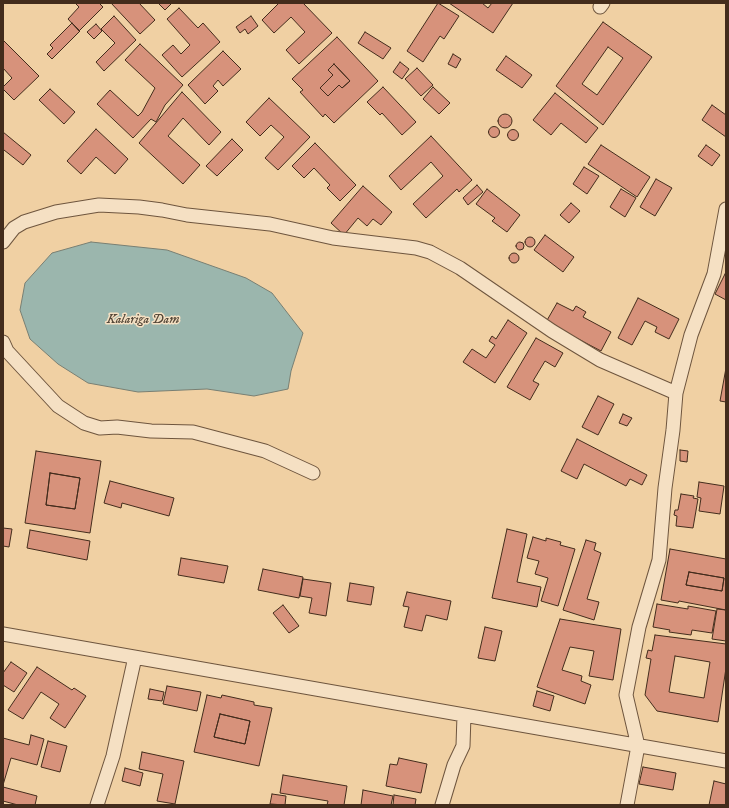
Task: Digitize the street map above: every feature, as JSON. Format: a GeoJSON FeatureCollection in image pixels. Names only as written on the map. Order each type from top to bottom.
{"type":"FeatureCollection","features":[{"type":"Feature","properties":{"kind":"street"},"geometry":{"type":"LineString","coordinates":[[3,242],[14,228],[24,222],[56,212],[99,205],[138,207],[187,215],[270,224],[333,238],[416,248],[430,252],[460,268],[552,331],[600,360],[676,393]]}},
{"type":"Feature","properties":{"kind":"street"},"geometry":{"type":"LineString","coordinates":[[627,805],[638,746],[626,695],[639,627],[659,560],[676,393],[691,336],[714,274],[726,209]]}},
{"type":"Feature","properties":{"kind":"street"},"geometry":{"type":"LineString","coordinates":[[3,342],[7,351],[58,406],[84,423],[100,428],[117,427],[151,431],[193,432],[265,451],[313,473]]}},
{"type":"Feature","properties":{"kind":"street"},"geometry":{"type":"LineString","coordinates":[[3,634],[726,761]]}},
{"type":"Feature","properties":{"kind":"street"},"geometry":{"type":"LineString","coordinates":[[97,805],[113,756],[135,657]]}},
{"type":"Feature","properties":{"kind":"street"},"geometry":{"type":"LineString","coordinates":[[442,805],[454,765],[463,746],[464,715]]}},
{"type":"Feature","properties":{"kind":"water","name":"Kalariga Dam"},"geometry":{"type":"Polygon","coordinates":[[[91,242],[167,250],[246,278],[272,293],[303,333],[291,371],[288,389],[254,396],[207,389],[138,392],[88,383],[58,364],[30,339],[20,310],[25,283],[52,253],[91,242]]]}},
{"type":"Feature","properties":{"kind":"building"},"geometry":{"type":"Polygon","coordinates":[[[75,3],[99,3],[103,7],[79,31],[68,19],[79,7],[75,3]]]}},
{"type":"Feature","properties":{"kind":"building"},"geometry":{"type":"Polygon","coordinates":[[[111,3],[139,3],[155,20],[140,34],[111,3]]]}},
{"type":"Feature","properties":{"kind":"building"},"geometry":{"type":"Polygon","coordinates":[[[158,3],[172,3],[165,10],[158,3]]]}},
{"type":"Feature","properties":{"kind":"building"},"geometry":{"type":"Polygon","coordinates":[[[279,3],[303,3],[332,33],[299,64],[286,50],[305,32],[291,17],[274,33],[262,20],[279,3]]]}},
{"type":"Feature","properties":{"kind":"building"},"geometry":{"type":"Polygon","coordinates":[[[438,3],[459,16],[444,39],[440,36],[423,62],[407,51],[438,3]]]}},
{"type":"Feature","properties":{"kind":"building"},"geometry":{"type":"Polygon","coordinates":[[[449,3],[482,3],[488,8],[492,3],[513,3],[493,33],[449,3]]]}},
{"type":"Feature","properties":{"kind":"building"},"geometry":{"type":"Polygon","coordinates":[[[179,8],[198,28],[203,23],[220,42],[182,77],[162,55],[173,45],[181,54],[190,45],[167,19],[179,8]]]}},
{"type":"Feature","properties":{"kind":"building"},"geometry":{"type":"Polygon","coordinates":[[[114,16],[136,40],[104,71],[96,62],[115,43],[101,29],[114,16]]]}},
{"type":"Feature","properties":{"kind":"building"},"geometry":{"type":"Polygon","coordinates":[[[251,16],[258,26],[248,34],[245,29],[240,33],[236,27],[251,16]]]}},
{"type":"Feature","properties":{"kind":"building"},"geometry":{"type":"Polygon","coordinates":[[[603,22],[652,57],[603,125],[556,86],[603,22]],[[608,47],[582,84],[597,95],[623,58],[608,47]]]}},
{"type":"Feature","properties":{"kind":"building"},"geometry":{"type":"Polygon","coordinates":[[[72,23],[80,31],[52,59],[47,54],[53,48],[50,45],[72,23]]]}},
{"type":"Feature","properties":{"kind":"building"},"geometry":{"type":"Polygon","coordinates":[[[96,24],[102,31],[94,39],[87,32],[96,24]]]}},
{"type":"Feature","properties":{"kind":"building"},"geometry":{"type":"Polygon","coordinates":[[[365,32],[391,48],[383,59],[358,43],[365,32]]]}},
{"type":"Feature","properties":{"kind":"building"},"geometry":{"type":"Polygon","coordinates":[[[337,37],[378,81],[334,123],[325,114],[323,117],[300,92],[303,90],[292,79],[337,37]],[[334,64],[328,70],[333,75],[320,88],[328,96],[339,85],[342,88],[350,81],[334,64]]]}},
{"type":"Feature","properties":{"kind":"building"},"geometry":{"type":"Polygon","coordinates":[[[3,40],[39,76],[14,100],[3,89],[3,87],[12,78],[3,68],[3,40]]]}},
{"type":"Feature","properties":{"kind":"building"},"geometry":{"type":"Polygon","coordinates":[[[140,44],[183,85],[165,105],[156,122],[151,119],[133,138],[97,104],[110,90],[138,116],[142,112],[155,88],[125,60],[140,44]]]}},
{"type":"Feature","properties":{"kind":"building"},"geometry":{"type":"Polygon","coordinates":[[[223,51],[241,69],[223,86],[218,80],[213,86],[218,91],[205,104],[188,85],[223,51]]]}},
{"type":"Feature","properties":{"kind":"building"},"geometry":{"type":"Polygon","coordinates":[[[453,54],[461,59],[456,68],[448,64],[453,54]]]}},
{"type":"Feature","properties":{"kind":"building"},"geometry":{"type":"Polygon","coordinates":[[[506,56],[532,75],[522,88],[496,70],[506,56]]]}},
{"type":"Feature","properties":{"kind":"building"},"geometry":{"type":"Polygon","coordinates":[[[400,62],[409,69],[402,79],[393,72],[400,62]]]}},
{"type":"Feature","properties":{"kind":"building"},"geometry":{"type":"Polygon","coordinates":[[[334,64],[350,81],[342,88],[339,85],[328,96],[320,88],[333,75],[328,70],[334,64]]]}},
{"type":"Feature","properties":{"kind":"building"},"geometry":{"type":"Polygon","coordinates":[[[417,68],[433,85],[421,96],[405,79],[417,68]]]}},
{"type":"Feature","properties":{"kind":"building"},"geometry":{"type":"Polygon","coordinates":[[[383,87],[416,122],[402,135],[382,113],[380,115],[367,102],[383,87]]]}},
{"type":"Feature","properties":{"kind":"building"},"geometry":{"type":"Polygon","coordinates":[[[433,87],[450,103],[439,114],[423,99],[433,87]]]}},
{"type":"Feature","properties":{"kind":"building"},"geometry":{"type":"Polygon","coordinates":[[[50,89],[75,112],[64,124],[39,100],[50,89]]]}},
{"type":"Feature","properties":{"kind":"building"},"geometry":{"type":"Polygon","coordinates":[[[182,92],[221,132],[209,145],[183,118],[168,136],[200,165],[183,184],[139,143],[182,92]]]}},
{"type":"Feature","properties":{"kind":"building"},"geometry":{"type":"Polygon","coordinates":[[[555,93],[598,128],[586,143],[561,123],[551,135],[533,120],[555,93]]]}},
{"type":"Feature","properties":{"kind":"building"},"geometry":{"type":"Polygon","coordinates":[[[269,98],[310,137],[278,170],[265,158],[284,137],[271,125],[260,136],[246,122],[269,98]]]}},
{"type":"Feature","properties":{"kind":"building"},"geometry":{"type":"Polygon","coordinates":[[[712,105],[726,115],[726,137],[702,120],[712,105]]]}},
{"type":"Feature","properties":{"kind":"building"},"geometry":{"type":"Polygon","coordinates":[[[502,114],[508,114],[512,118],[512,124],[508,128],[502,128],[498,124],[498,118],[502,114]]]}},
{"type":"Feature","properties":{"kind":"building"},"geometry":{"type":"Polygon","coordinates":[[[494,126],[498,128],[500,132],[498,136],[494,138],[490,136],[488,132],[490,128],[494,126]]]}},
{"type":"Feature","properties":{"kind":"building"},"geometry":{"type":"Polygon","coordinates":[[[96,129],[128,159],[115,174],[96,157],[81,174],[67,161],[96,129]]]}},
{"type":"Feature","properties":{"kind":"building"},"geometry":{"type":"Polygon","coordinates":[[[511,130],[515,130],[517,131],[517,139],[511,140],[508,137],[508,133],[511,130]]]}},
{"type":"Feature","properties":{"kind":"building"},"geometry":{"type":"Polygon","coordinates":[[[3,132],[31,155],[23,165],[4,150],[3,151],[3,132]]]}},
{"type":"Feature","properties":{"kind":"building"},"geometry":{"type":"Polygon","coordinates":[[[431,136],[472,180],[459,192],[457,189],[426,218],[413,204],[443,176],[431,162],[401,190],[389,176],[431,136]]]}},
{"type":"Feature","properties":{"kind":"building"},"geometry":{"type":"Polygon","coordinates":[[[232,139],[243,150],[217,176],[206,166],[232,139]]]}},
{"type":"Feature","properties":{"kind":"building"},"geometry":{"type":"Polygon","coordinates":[[[315,143],[356,185],[340,201],[327,188],[330,185],[314,168],[304,178],[292,166],[315,143]]]}},
{"type":"Feature","properties":{"kind":"building"},"geometry":{"type":"Polygon","coordinates":[[[601,145],[650,177],[637,197],[588,164],[601,145]]]}},
{"type":"Feature","properties":{"kind":"building"},"geometry":{"type":"Polygon","coordinates":[[[706,145],[720,155],[712,166],[698,156],[706,145]]]}},
{"type":"Feature","properties":{"kind":"building"},"geometry":{"type":"Polygon","coordinates":[[[584,167],[599,176],[587,194],[573,184],[584,167]]]}},
{"type":"Feature","properties":{"kind":"building"},"geometry":{"type":"Polygon","coordinates":[[[656,179],[672,188],[655,216],[640,207],[656,179]]]}},
{"type":"Feature","properties":{"kind":"building"},"geometry":{"type":"Polygon","coordinates":[[[477,185],[483,192],[468,205],[463,198],[477,185]]]}},
{"type":"Feature","properties":{"kind":"building"},"geometry":{"type":"Polygon","coordinates":[[[363,186],[392,212],[381,225],[373,219],[367,226],[358,218],[344,235],[331,223],[363,186]]]}},
{"type":"Feature","properties":{"kind":"building"},"geometry":{"type":"Polygon","coordinates":[[[487,189],[520,215],[507,232],[492,221],[495,218],[476,204],[487,189]]]}},
{"type":"Feature","properties":{"kind":"building"},"geometry":{"type":"Polygon","coordinates":[[[621,189],[636,198],[625,217],[610,207],[621,189]]]}},
{"type":"Feature","properties":{"kind":"building"},"geometry":{"type":"Polygon","coordinates":[[[571,203],[580,211],[569,223],[560,215],[571,203]]]}},
{"type":"Feature","properties":{"kind":"building"},"geometry":{"type":"Polygon","coordinates":[[[545,235],[574,257],[563,272],[534,250],[545,235]]]}},
{"type":"Feature","properties":{"kind":"building"},"geometry":{"type":"Polygon","coordinates":[[[528,237],[532,237],[534,238],[534,246],[528,247],[525,244],[525,240],[528,237]]]}},
{"type":"Feature","properties":{"kind":"building"},"geometry":{"type":"Polygon","coordinates":[[[518,242],[522,242],[524,246],[522,250],[518,250],[516,248],[516,244],[518,242]]]}},
{"type":"Feature","properties":{"kind":"building"},"geometry":{"type":"Polygon","coordinates":[[[512,253],[516,253],[518,254],[518,262],[512,263],[509,260],[509,256],[512,253]]]}},
{"type":"Feature","properties":{"kind":"building"},"geometry":{"type":"Polygon","coordinates":[[[726,274],[726,300],[715,294],[726,274]]]}},
{"type":"Feature","properties":{"kind":"building"},"geometry":{"type":"Polygon","coordinates":[[[638,298],[679,319],[669,339],[655,332],[657,327],[645,321],[632,345],[618,338],[638,298]]]}},
{"type":"Feature","properties":{"kind":"building"},"geometry":{"type":"Polygon","coordinates":[[[557,303],[573,311],[576,306],[586,312],[583,317],[611,332],[601,351],[546,322],[557,303]]]}},
{"type":"Feature","properties":{"kind":"building"},"geometry":{"type":"Polygon","coordinates":[[[508,320],[527,333],[495,383],[463,362],[472,349],[486,358],[495,345],[489,341],[492,336],[496,339],[508,320]]]}},
{"type":"Feature","properties":{"kind":"building"},"geometry":{"type":"Polygon","coordinates":[[[536,338],[563,353],[555,367],[545,361],[533,381],[539,384],[530,400],[507,387],[536,338]]]}},
{"type":"Feature","properties":{"kind":"building"},"geometry":{"type":"Polygon","coordinates":[[[726,368],[726,402],[720,401],[726,368]]]}},
{"type":"Feature","properties":{"kind":"building"},"geometry":{"type":"Polygon","coordinates":[[[598,396],[614,404],[598,435],[582,427],[598,396]]]}},
{"type":"Feature","properties":{"kind":"building"},"geometry":{"type":"Polygon","coordinates":[[[623,414],[632,418],[627,426],[619,423],[623,414]]]}},
{"type":"Feature","properties":{"kind":"building"},"geometry":{"type":"Polygon","coordinates":[[[577,439],[647,475],[642,485],[630,479],[626,486],[584,464],[577,479],[561,471],[577,439]]]}},
{"type":"Feature","properties":{"kind":"building"},"geometry":{"type":"Polygon","coordinates":[[[680,450],[688,451],[687,462],[680,461],[680,450]]]}},
{"type":"Feature","properties":{"kind":"building"},"geometry":{"type":"Polygon","coordinates":[[[36,451],[101,461],[90,533],[25,523],[36,451]],[[50,473],[46,505],[75,509],[80,478],[50,473]]]}},
{"type":"Feature","properties":{"kind":"building"},"geometry":{"type":"Polygon","coordinates":[[[50,473],[80,478],[75,509],[46,505],[50,473]]]}},
{"type":"Feature","properties":{"kind":"building"},"geometry":{"type":"Polygon","coordinates":[[[110,481],[174,498],[169,516],[122,503],[121,508],[104,503],[110,481]]]}},
{"type":"Feature","properties":{"kind":"building"},"geometry":{"type":"Polygon","coordinates":[[[699,482],[724,486],[720,514],[699,511],[701,498],[697,497],[699,482]]]}},
{"type":"Feature","properties":{"kind":"building"},"geometry":{"type":"Polygon","coordinates":[[[681,494],[694,496],[693,498],[698,499],[693,528],[676,526],[677,516],[674,515],[675,510],[678,510],[681,494]]]}},
{"type":"Feature","properties":{"kind":"building"},"geometry":{"type":"Polygon","coordinates":[[[3,528],[12,529],[9,547],[3,546],[3,528]]]}},
{"type":"Feature","properties":{"kind":"building"},"geometry":{"type":"Polygon","coordinates":[[[507,529],[527,534],[517,582],[541,587],[537,607],[492,598],[507,529]]]}},
{"type":"Feature","properties":{"kind":"building"},"geometry":{"type":"Polygon","coordinates":[[[30,530],[90,541],[87,560],[27,548],[30,530]]]}},
{"type":"Feature","properties":{"kind":"building"},"geometry":{"type":"Polygon","coordinates":[[[533,537],[546,541],[546,538],[561,542],[560,545],[575,549],[558,606],[541,601],[548,578],[535,574],[539,561],[527,558],[533,537]]]}},
{"type":"Feature","properties":{"kind":"building"},"geometry":{"type":"Polygon","coordinates":[[[586,540],[596,543],[594,550],[601,553],[587,599],[599,602],[594,620],[563,610],[586,540]]]}},
{"type":"Feature","properties":{"kind":"building"},"geometry":{"type":"Polygon","coordinates":[[[670,549],[726,559],[726,610],[679,601],[678,603],[661,600],[670,549]],[[689,572],[686,585],[722,591],[724,578],[689,572]]]}},
{"type":"Feature","properties":{"kind":"building"},"geometry":{"type":"Polygon","coordinates":[[[181,558],[228,566],[224,583],[178,575],[181,558]]]}},
{"type":"Feature","properties":{"kind":"building"},"geometry":{"type":"Polygon","coordinates":[[[263,569],[303,577],[299,598],[258,590],[263,569]]]}},
{"type":"Feature","properties":{"kind":"building"},"geometry":{"type":"Polygon","coordinates":[[[689,572],[724,578],[722,591],[686,585],[689,572]]]}},
{"type":"Feature","properties":{"kind":"building"},"geometry":{"type":"Polygon","coordinates":[[[303,579],[331,583],[326,616],[309,613],[312,598],[300,596],[303,579]]]}},
{"type":"Feature","properties":{"kind":"building"},"geometry":{"type":"Polygon","coordinates":[[[350,583],[374,587],[371,605],[347,601],[350,583]]]}},
{"type":"Feature","properties":{"kind":"building"},"geometry":{"type":"Polygon","coordinates":[[[407,592],[451,601],[447,620],[426,615],[422,631],[404,627],[409,607],[403,606],[407,592]]]}},
{"type":"Feature","properties":{"kind":"building"},"geometry":{"type":"Polygon","coordinates":[[[657,604],[688,609],[688,606],[716,611],[712,633],[692,630],[691,635],[669,632],[670,630],[653,627],[657,604]]]}},
{"type":"Feature","properties":{"kind":"building"},"geometry":{"type":"Polygon","coordinates":[[[283,605],[299,626],[289,633],[273,613],[283,605]]]}},
{"type":"Feature","properties":{"kind":"building"},"geometry":{"type":"Polygon","coordinates":[[[717,609],[726,610],[726,641],[712,639],[717,609]]]}},
{"type":"Feature","properties":{"kind":"building"},"geometry":{"type":"Polygon","coordinates":[[[560,619],[621,629],[613,680],[589,676],[594,651],[570,647],[562,670],[582,676],[581,681],[591,685],[585,704],[537,687],[560,619]]]}},
{"type":"Feature","properties":{"kind":"building"},"geometry":{"type":"Polygon","coordinates":[[[485,627],[502,631],[495,661],[478,658],[485,627]]]}},
{"type":"Feature","properties":{"kind":"building"},"geometry":{"type":"Polygon","coordinates":[[[655,635],[726,644],[726,668],[718,722],[657,711],[645,695],[651,659],[646,658],[648,650],[652,651],[655,635]],[[675,656],[669,692],[704,698],[710,662],[675,656]]]}},
{"type":"Feature","properties":{"kind":"building"},"geometry":{"type":"Polygon","coordinates":[[[11,662],[27,673],[14,692],[3,685],[3,673],[11,662]]]}},
{"type":"Feature","properties":{"kind":"building"},"geometry":{"type":"Polygon","coordinates":[[[37,667],[72,690],[74,688],[86,696],[65,728],[50,718],[59,704],[41,692],[23,719],[8,710],[37,667]]]}},
{"type":"Feature","properties":{"kind":"building"},"geometry":{"type":"Polygon","coordinates":[[[167,686],[201,692],[197,711],[163,704],[167,686]]]}},
{"type":"Feature","properties":{"kind":"building"},"geometry":{"type":"Polygon","coordinates":[[[150,689],[164,692],[162,701],[148,699],[150,689]]]}},
{"type":"Feature","properties":{"kind":"building"},"geometry":{"type":"Polygon","coordinates":[[[537,691],[554,696],[550,711],[533,706],[537,691]]]}},
{"type":"Feature","properties":{"kind":"building"},"geometry":{"type":"Polygon","coordinates":[[[207,695],[221,698],[222,695],[254,702],[254,705],[272,708],[259,766],[194,752],[207,695]],[[220,714],[214,737],[245,744],[250,721],[220,714]]]}},
{"type":"Feature","properties":{"kind":"building"},"geometry":{"type":"Polygon","coordinates":[[[220,714],[250,721],[245,744],[214,737],[220,714]]]}},
{"type":"Feature","properties":{"kind":"building"},"geometry":{"type":"Polygon","coordinates":[[[31,735],[44,739],[37,765],[11,758],[3,785],[3,738],[29,745],[31,735]]]}},
{"type":"Feature","properties":{"kind":"building"},"geometry":{"type":"Polygon","coordinates":[[[48,741],[67,746],[60,772],[41,767],[48,741]]]}},
{"type":"Feature","properties":{"kind":"building"},"geometry":{"type":"Polygon","coordinates":[[[142,752],[184,761],[175,804],[157,801],[163,774],[139,769],[142,752]]]}},
{"type":"Feature","properties":{"kind":"building"},"geometry":{"type":"Polygon","coordinates":[[[399,758],[427,764],[421,793],[386,786],[390,764],[397,765],[399,758]]]}},
{"type":"Feature","properties":{"kind":"building"},"geometry":{"type":"Polygon","coordinates":[[[643,767],[676,773],[673,790],[639,784],[643,767]]]}},
{"type":"Feature","properties":{"kind":"building"},"geometry":{"type":"Polygon","coordinates":[[[125,768],[143,773],[140,786],[122,781],[125,768]]]}},
{"type":"Feature","properties":{"kind":"building"},"geometry":{"type":"Polygon","coordinates":[[[283,775],[347,786],[344,805],[327,805],[328,801],[280,793],[283,775]]]}},
{"type":"Feature","properties":{"kind":"building"},"geometry":{"type":"Polygon","coordinates":[[[714,781],[726,784],[726,805],[709,805],[714,781]]]}},
{"type":"Feature","properties":{"kind":"building"},"geometry":{"type":"Polygon","coordinates":[[[3,787],[37,796],[35,805],[18,805],[3,801],[3,787]]]}},
{"type":"Feature","properties":{"kind":"building"},"geometry":{"type":"Polygon","coordinates":[[[363,790],[393,796],[391,805],[361,805],[363,790]]]}},
{"type":"Feature","properties":{"kind":"building"},"geometry":{"type":"Polygon","coordinates":[[[272,794],[286,796],[285,805],[270,804],[272,794]]]}},
{"type":"Feature","properties":{"kind":"building"},"geometry":{"type":"Polygon","coordinates":[[[394,795],[416,799],[415,805],[393,805],[394,795]]]}}]}
